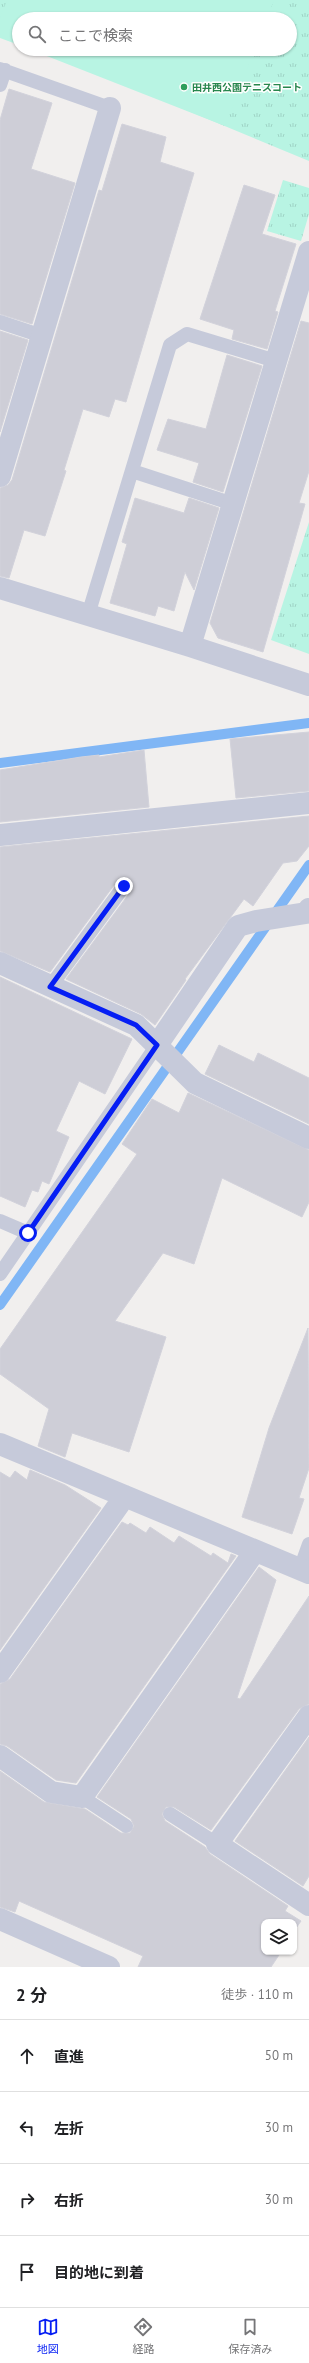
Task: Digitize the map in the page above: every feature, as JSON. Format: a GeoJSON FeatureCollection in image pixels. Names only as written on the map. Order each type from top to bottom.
{"type":"FeatureCollection","features":[{"type":"Feature","properties":{"kind":"street"},"geometry":{"type":"LineString","coordinates":[[2,464],[110,108]]}},
{"type":"Feature","properties":{"kind":"street"},"geometry":{"type":"LineString","coordinates":[[190,646],[309,252]]}},
{"type":"Feature","properties":{"kind":"street"},"geometry":{"type":"LineString","coordinates":[[0,588],[190,646],[309,685]]}},
{"type":"Feature","properties":{"kind":"street"},"geometry":{"type":"LineString","coordinates":[[0,835],[309,803]]}},
{"type":"Feature","properties":{"kind":"street"},"geometry":{"type":"LineString","coordinates":[[167,1055],[238,926],[256,921],[306,913],[309,909]]}},
{"type":"Feature","properties":{"kind":"street"},"geometry":{"type":"LineString","coordinates":[[0,963],[136,1025],[195,1083],[309,1138]]}},
{"type":"Feature","properties":{"kind":"street"},"geometry":{"type":"LineString","coordinates":[[0,1445],[305,1571]]}},
{"type":"Feature","properties":{"kind":"street"},"geometry":{"type":"LineString","coordinates":[[0,1672],[125,1496]]}},
{"type":"Feature","properties":{"kind":"street"},"geometry":{"type":"LineString","coordinates":[[0,1756],[51,1792],[82,1797],[255,1551]]}},
{"type":"Feature","properties":{"kind":"street"},"geometry":{"type":"LineString","coordinates":[[309,1716],[217,1844],[309,1905]]}},
{"type":"Feature","properties":{"kind":"street"},"geometry":{"type":"LineString","coordinates":[[0,1919],[109,1967]]}},
{"type":"Feature","properties":{"kind":"lane"},"geometry":{"type":"LineString","coordinates":[[0,85],[2,70],[110,108]]}},
{"type":"Feature","properties":{"kind":"lane"},"geometry":{"type":"LineString","coordinates":[[0,322],[42,336]]}},
{"type":"Feature","properties":{"kind":"lane"},"geometry":{"type":"LineString","coordinates":[[88,615],[170,345],[187,334],[276,361]]}},
{"type":"Feature","properties":{"kind":"lane"},"geometry":{"type":"LineString","coordinates":[[132,471],[233,504]]}},
{"type":"Feature","properties":{"kind":"lane"},"geometry":{"type":"LineString","coordinates":[[50,987],[124,886]]}},
{"type":"Feature","properties":{"kind":"lane"},"geometry":{"type":"LineString","coordinates":[[0,1274],[28,1233],[167,1055]]}},
{"type":"Feature","properties":{"kind":"lane"},"geometry":{"type":"LineString","coordinates":[[0,1221],[28,1233]]}},
{"type":"Feature","properties":{"kind":"lane"},"geometry":{"type":"LineString","coordinates":[[305,1571],[309,1544]]}},
{"type":"Feature","properties":{"kind":"lane"},"geometry":{"type":"LineString","coordinates":[[82,1797],[126,1826]]}},
{"type":"Feature","properties":{"kind":"lane"},"geometry":{"type":"LineString","coordinates":[[170,1814],[217,1844]]}},
{"type":"Feature","properties":{"kind":"green space"},"geometry":{"type":"Polygon","coordinates":[[[0,0],[309,0],[309,161],[56,56],[297,56],[297,12],[12,12],[12,24],[0,33],[0,0]]]}},
{"type":"Feature","properties":{"kind":"green space"},"geometry":{"type":"Polygon","coordinates":[[[7,0],[274,0],[270,12],[12,12],[12,42],[0,38],[0,19],[7,0]]]}},
{"type":"Feature","properties":{"kind":"green space","name":"田井西公園テニスコート"},"geometry":{"type":"Polygon","coordinates":[[[47,56],[252,56],[225,126],[47,56]]]}},
{"type":"Feature","properties":{"kind":"green space"},"geometry":{"type":"Polygon","coordinates":[[[283,180],[309,188],[309,214],[301,241],[267,231],[283,180]]]}},
{"type":"Feature","properties":{"kind":"green space"},"geometry":{"type":"Polygon","coordinates":[[[309,522],[309,654],[271,640],[309,522]]]}},
{"type":"Feature","properties":{"kind":"building"},"geometry":{"type":"Polygon","coordinates":[[[9,89],[52,103],[31,169],[75,183],[32,324],[0,314],[0,120],[9,89]]]}},
{"type":"Feature","properties":{"kind":"building"},"geometry":{"type":"Polygon","coordinates":[[[122,124],[166,137],[160,162],[194,173],[126,402],[115,399],[109,417],[83,409],[64,470],[66,471],[45,536],[24,530],[9,578],[0,576],[0,488],[8,485],[12,480],[99,190],[102,191],[122,124]]]}},
{"type":"Feature","properties":{"kind":"building"},"geometry":{"type":"Polygon","coordinates":[[[244,185],[275,195],[262,234],[296,244],[275,311],[278,312],[267,349],[232,339],[234,330],[200,319],[244,185]]]}},
{"type":"Feature","properties":{"kind":"building"},"geometry":{"type":"Polygon","coordinates":[[[301,321],[309,323],[309,471],[299,503],[305,504],[263,652],[218,638],[210,623],[301,321]]]}},
{"type":"Feature","properties":{"kind":"building"},"geometry":{"type":"Polygon","coordinates":[[[0,331],[28,340],[0,432],[0,331]]]}},
{"type":"Feature","properties":{"kind":"building"},"geometry":{"type":"Polygon","coordinates":[[[227,355],[262,366],[223,492],[193,482],[199,463],[157,450],[168,419],[206,429],[227,355]]]}},
{"type":"Feature","properties":{"kind":"building"},"geometry":{"type":"Polygon","coordinates":[[[135,498],[184,513],[189,498],[219,508],[194,590],[185,572],[174,611],[158,606],[155,616],[110,603],[127,544],[122,542],[135,498]]]}},
{"type":"Feature","properties":{"kind":"building"},"geometry":{"type":"Polygon","coordinates":[[[309,732],[309,791],[236,798],[230,739],[309,732]]]}},
{"type":"Feature","properties":{"kind":"building"},"geometry":{"type":"Polygon","coordinates":[[[144,750],[149,807],[0,822],[0,770],[81,757],[99,755],[99,757],[144,750]]]}},
{"type":"Feature","properties":{"kind":"building"},"geometry":{"type":"Polygon","coordinates":[[[309,816],[309,846],[297,861],[283,863],[253,906],[244,899],[185,979],[186,980],[155,1025],[141,1014],[66,979],[131,891],[132,883],[129,879],[121,878],[117,881],[50,972],[0,951],[0,847],[309,816]]]}},
{"type":"Feature","properties":{"kind":"building"},"geometry":{"type":"Polygon","coordinates":[[[0,977],[132,1039],[105,1094],[79,1081],[56,1131],[69,1137],[49,1184],[42,1181],[38,1192],[32,1190],[25,1207],[0,1196],[0,977]]]}},
{"type":"Feature","properties":{"kind":"building"},"geometry":{"type":"Polygon","coordinates":[[[219,1045],[254,1062],[258,1053],[309,1078],[309,1124],[205,1074],[219,1045]]]}},
{"type":"Feature","properties":{"kind":"building"},"geometry":{"type":"Polygon","coordinates":[[[188,1093],[309,1150],[309,1202],[302,1217],[222,1178],[194,1264],[163,1253],[115,1321],[166,1337],[129,1452],[72,1433],[65,1457],[38,1446],[49,1409],[0,1374],[0,1349],[137,1154],[122,1144],[152,1099],[179,1113],[188,1093]]]}},
{"type":"Feature","properties":{"kind":"building"},"geometry":{"type":"Polygon","coordinates":[[[308,1328],[309,1468],[299,1498],[304,1499],[292,1534],[242,1517],[269,1428],[308,1328]]]}},
{"type":"Feature","properties":{"kind":"building"},"geometry":{"type":"Polygon","coordinates":[[[30,1470],[65,1485],[101,1508],[0,1650],[0,1472],[10,1478],[15,1471],[27,1480],[30,1470]]]}},
{"type":"Feature","properties":{"kind":"building"},"geometry":{"type":"Polygon","coordinates":[[[122,1522],[128,1525],[130,1523],[146,1533],[150,1527],[174,1543],[179,1536],[211,1556],[213,1553],[228,1563],[231,1554],[236,1556],[76,1783],[56,1780],[7,1746],[0,1744],[0,1684],[10,1679],[122,1522]]]}},
{"type":"Feature","properties":{"kind":"building"},"geometry":{"type":"Polygon","coordinates":[[[259,1567],[276,1580],[237,1698],[240,1699],[309,1596],[309,1704],[299,1709],[211,1830],[174,1807],[166,1807],[162,1814],[165,1821],[205,1847],[210,1854],[288,1906],[285,1911],[301,1921],[297,1927],[297,1919],[261,1919],[261,1955],[279,1955],[271,1967],[138,1967],[143,1956],[19,1901],[15,1912],[0,1907],[0,1771],[44,1802],[85,1809],[121,1833],[130,1833],[134,1826],[131,1819],[97,1797],[259,1567]]]}},
{"type":"Feature","properties":{"kind":"building"},"geometry":{"type":"Polygon","coordinates":[[[309,1737],[309,1876],[303,1886],[235,1841],[309,1737]]]}},
{"type":"Feature","properties":{"kind":"waterway"},"geometry":{"type":"LineString","coordinates":[[0,763],[309,723]]}},
{"type":"Feature","properties":{"kind":"waterway"},"geometry":{"type":"LineString","coordinates":[[0,1305],[309,865]]}},
{"type":"Feature","properties":{"kind":"place","name":"田井西公園テニスコート"},"geometry":{"type":"Point","coordinates":[184,87]}},
{"type":"Feature","properties":{"kind":"route"},"geometry":{"type":"LineString","coordinates":[[28,1233],[157,1045],[136,1025],[50,987],[124,886]]}}]}
